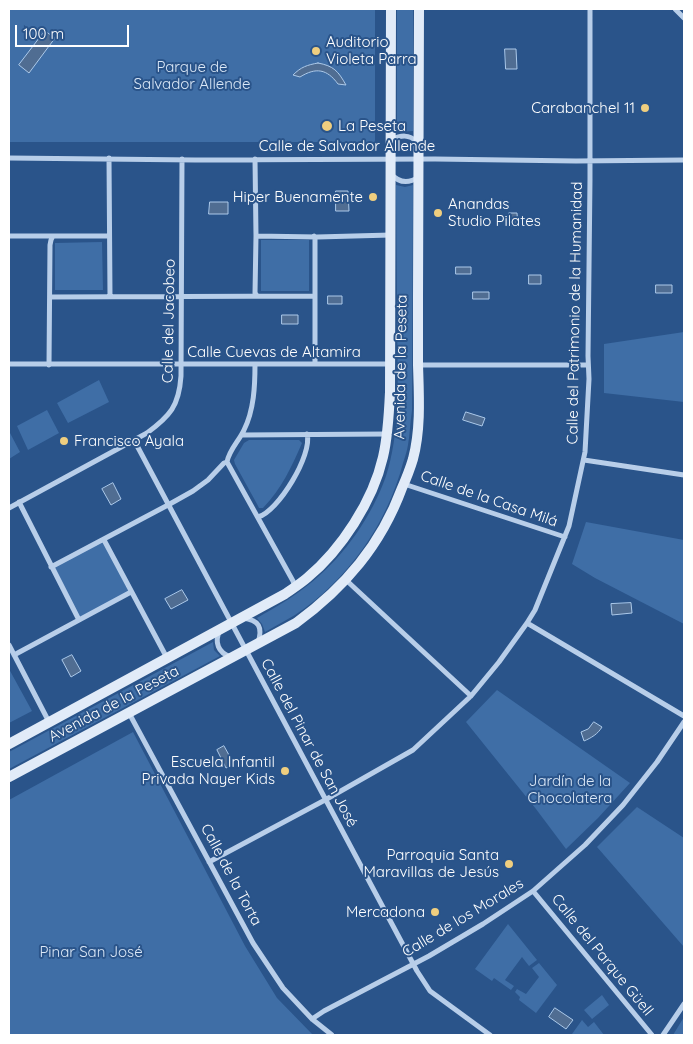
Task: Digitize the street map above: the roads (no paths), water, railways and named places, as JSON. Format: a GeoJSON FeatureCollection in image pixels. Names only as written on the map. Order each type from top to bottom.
{"type":"FeatureCollection","features":[{"type":"Feature","properties":{"kind":"street","name":"Avenida de la Peseta"},"geometry":{"type":"LineString","coordinates":[[9,744],[285,594],[308,577],[329,556],[351,528],[369,496],[383,457],[387,434],[390,392],[391,9]]}},
{"type":"Feature","properties":{"kind":"street","name":"Avenida de la Peseta"},"geometry":{"type":"LineString","coordinates":[[9,777],[303,618],[317,608],[346,580],[384,530],[396,506],[413,459],[419,410],[419,9]]}},
{"type":"Feature","properties":{"kind":"street","name":"Calle del Patrimonio de la Humanidad"},"geometry":{"type":"LineString","coordinates":[[209,862],[413,750],[471,696],[499,662],[535,610],[569,526],[584,460],[589,380],[590,9]]}},
{"type":"Feature","properties":{"kind":"street"},"geometry":{"type":"LineString","coordinates":[[675,9],[684,18]]}},
{"type":"Feature","properties":{"kind":"street"},"geometry":{"type":"LineString","coordinates":[[391,140],[406,135],[419,144]]}},
{"type":"Feature","properties":{"kind":"street","name":"Calle de Salvador Allende"},"geometry":{"type":"LineString","coordinates":[[9,158],[684,160]]}},
{"type":"Feature","properties":{"kind":"street"},"geometry":{"type":"LineString","coordinates":[[109,158],[110,296]]}},
{"type":"Feature","properties":{"kind":"street","name":"Calle del Jacobeo"},"geometry":{"type":"LineString","coordinates":[[9,508],[147,433],[162,422],[174,406],[180,392],[182,364],[182,159]]}},
{"type":"Feature","properties":{"kind":"street"},"geometry":{"type":"LineString","coordinates":[[255,159],[257,296]]}},
{"type":"Feature","properties":{"kind":"street"},"geometry":{"type":"LineString","coordinates":[[391,174],[404,182],[410,182],[419,177]]}},
{"type":"Feature","properties":{"kind":"street"},"geometry":{"type":"LineString","coordinates":[[256,236],[391,235]]}},
{"type":"Feature","properties":{"kind":"street"},"geometry":{"type":"LineString","coordinates":[[9,236],[109,236]]}},
{"type":"Feature","properties":{"kind":"street"},"geometry":{"type":"LineString","coordinates":[[49,365],[50,240],[53,236]]}},
{"type":"Feature","properties":{"kind":"street"},"geometry":{"type":"LineString","coordinates":[[314,236],[316,239],[315,364]]}},
{"type":"Feature","properties":{"kind":"street"},"geometry":{"type":"LineString","coordinates":[[50,296],[315,296]]}},
{"type":"Feature","properties":{"kind":"street","name":"Calle Cuevas de Altamira"},"geometry":{"type":"LineString","coordinates":[[9,364],[390,364]]}},
{"type":"Feature","properties":{"kind":"street"},"geometry":{"type":"LineString","coordinates":[[255,364],[253,402],[242,435],[229,455],[228,462],[295,587]]}},
{"type":"Feature","properties":{"kind":"street"},"geometry":{"type":"LineString","coordinates":[[418,365],[588,365]]}},
{"type":"Feature","properties":{"kind":"street"},"geometry":{"type":"LineString","coordinates":[[258,517],[275,504],[288,489],[307,449],[307,434]]}},
{"type":"Feature","properties":{"kind":"street"},"geometry":{"type":"LineString","coordinates":[[242,435],[387,434]]}},
{"type":"Feature","properties":{"kind":"street","name":"Calle del Pinar de San José"},"geometry":{"type":"LineString","coordinates":[[134,440],[413,964],[430,991],[490,1035]]}},
{"type":"Feature","properties":{"kind":"street"},"geometry":{"type":"LineString","coordinates":[[584,460],[684,475]]}},
{"type":"Feature","properties":{"kind":"street"},"geometry":{"type":"LineString","coordinates":[[51,567],[193,491],[208,480],[224,463],[228,462]]}},
{"type":"Feature","properties":{"kind":"street","name":"Calle de la Casa Milá"},"geometry":{"type":"LineString","coordinates":[[404,484],[565,537]]}},
{"type":"Feature","properties":{"kind":"street"},"geometry":{"type":"LineString","coordinates":[[19,502],[79,620]]}},
{"type":"Feature","properties":{"kind":"street"},"geometry":{"type":"LineString","coordinates":[[104,540],[167,658]]}},
{"type":"Feature","properties":{"kind":"street"},"geometry":{"type":"LineString","coordinates":[[346,580],[471,696]]}},
{"type":"Feature","properties":{"kind":"street"},"geometry":{"type":"LineString","coordinates":[[14,655],[131,592]]}},
{"type":"Feature","properties":{"kind":"street"},"geometry":{"type":"LineString","coordinates":[[242,618],[256,622],[259,626],[258,643]]}},
{"type":"Feature","properties":{"kind":"street"},"geometry":{"type":"LineString","coordinates":[[527,623],[684,716]]}},
{"type":"Feature","properties":{"kind":"street"},"geometry":{"type":"LineString","coordinates":[[220,630],[217,645],[223,654],[232,657]]}},
{"type":"Feature","properties":{"kind":"street"},"geometry":{"type":"LineString","coordinates":[[9,645],[49,722]]}},
{"type":"Feature","properties":{"kind":"street","name":"Calle de la Torta"},"geometry":{"type":"LineString","coordinates":[[129,712],[253,943],[284,988],[312,1019],[332,1035]]}},
{"type":"Feature","properties":{"kind":"street","name":"Calle de los Morales"},"geometry":{"type":"LineString","coordinates":[[312,1019],[429,956],[533,891],[587,843],[623,805],[657,762],[684,722]]}},
{"type":"Feature","properties":{"kind":"street","name":"Calle del Parque Güell"},"geometry":{"type":"LineString","coordinates":[[533,891],[652,1035]]}},
{"type":"Feature","properties":{"kind":"street"},"geometry":{"type":"LineString","coordinates":[[663,1035],[684,1004]]}},
{"type":"Feature","properties":{"kind":"place","name":"Auditorio Violeta Parra"},"geometry":{"type":"Point","coordinates":[316,51]}},
{"type":"Feature","properties":{"kind":"place","name":"Carabanchel 11"},"geometry":{"type":"Point","coordinates":[645,108]}},
{"type":"Feature","properties":{"kind":"place","name":"La Peseta"},"geometry":{"type":"Point","coordinates":[327,126]}},
{"type":"Feature","properties":{"kind":"place","name":"Hiper Buenamente"},"geometry":{"type":"Point","coordinates":[373,197]}},
{"type":"Feature","properties":{"kind":"place","name":"Anandas Studio Pilates"},"geometry":{"type":"Point","coordinates":[438,213]}},
{"type":"Feature","properties":{"kind":"place","name":"Francisco Ayala"},"geometry":{"type":"Point","coordinates":[64,441]}},
{"type":"Feature","properties":{"kind":"place","name":"Escuela Infantil Privada Nayer Kids"},"geometry":{"type":"Point","coordinates":[285,771]}},
{"type":"Feature","properties":{"kind":"place","name":"Parroquia Santa Maravillas de Jesús"},"geometry":{"type":"Point","coordinates":[509,864]}},
{"type":"Feature","properties":{"kind":"place","name":"Mercadona"},"geometry":{"type":"Point","coordinates":[435,912]}},
{"type":"Feature","properties":{"kind":"park label","name":"Parque de Salvador Allende"},"geometry":{"type":"Point","coordinates":[192,76]}},
{"type":"Feature","properties":{"kind":"park label","name":"Jardín de la Chocolatera"},"geometry":{"type":"Point","coordinates":[570,790]}},
{"type":"Feature","properties":{"kind":"park label","name":"Pinar San José"},"geometry":{"type":"Point","coordinates":[91,952]}}]}
